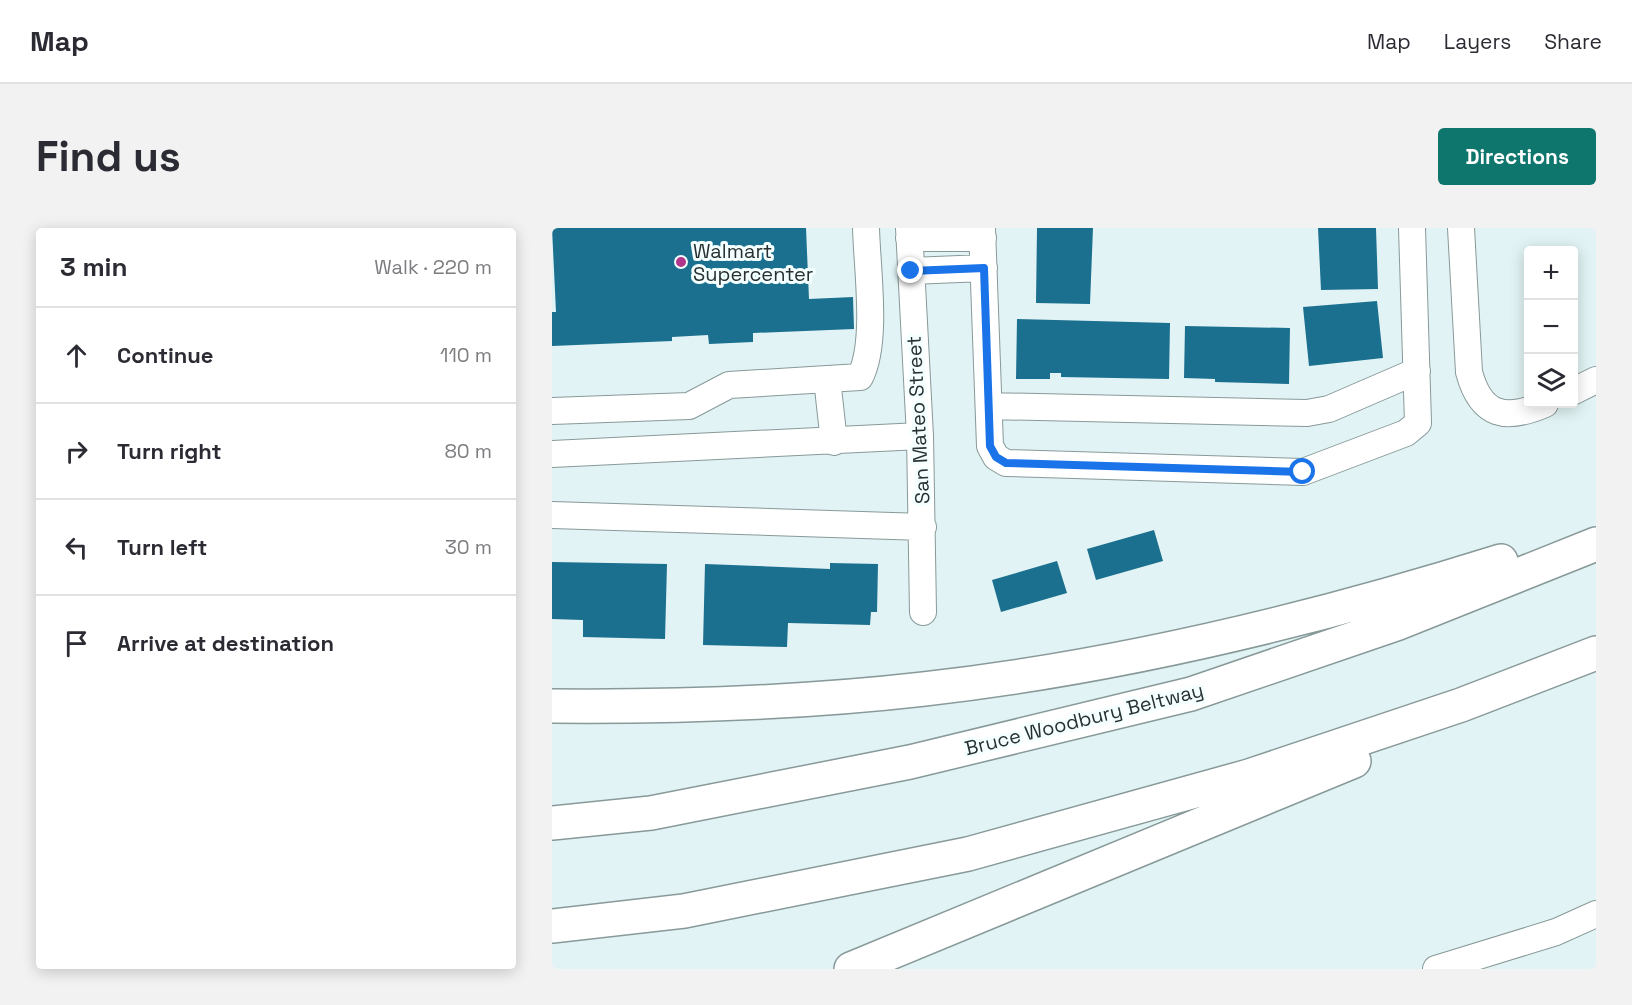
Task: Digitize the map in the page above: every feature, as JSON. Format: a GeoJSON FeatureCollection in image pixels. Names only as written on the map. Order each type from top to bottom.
{"type":"FeatureCollection","features":[{"type":"Feature","properties":{"kind":"highway"},"geometry":{"type":"LineString","coordinates":[[552,706],[675,706],[797,700],[925,689],[1070,668],[1254,630],[1418,587],[1596,529]]}},
{"type":"Feature","properties":{"kind":"highway","name":"Bruce Woodbury Beltway"},"geometry":{"type":"LineString","coordinates":[[552,824],[651,813],[910,762],[1191,694],[1396,624],[1596,544]]}},
{"type":"Feature","properties":{"kind":"highway"},"geometry":{"type":"LineString","coordinates":[[552,926],[684,911],[968,854],[1249,776],[1461,705],[1588,656]]}},
{"type":"Feature","properties":{"kind":"highway"},"geometry":{"type":"LineString","coordinates":[[851,969],[1254,804],[1588,656]]}},
{"type":"Feature","properties":{"kind":"street"},"geometry":{"type":"LineString","coordinates":[[552,411],[689,406],[729,385],[860,377],[866,366],[869,343],[866,228]]}},
{"type":"Feature","properties":{"kind":"street"},"geometry":{"type":"LineString","coordinates":[[909,233],[983,233],[990,446],[996,457],[1006,463],[1303,472],[1406,433],[1418,423],[1412,228]]}},
{"type":"Feature","properties":{"kind":"street"},"geometry":{"type":"LineString","coordinates":[[1461,228],[1469,372],[1474,391],[1489,407],[1503,414],[1522,414],[1536,408]]}},
{"type":"Feature","properties":{"kind":"street","name":"San Mateo Street"},"geometry":{"type":"LineString","coordinates":[[909,233],[921,436],[923,612]]}},
{"type":"Feature","properties":{"kind":"street"},"geometry":{"type":"LineString","coordinates":[[911,271],[984,268]]}},
{"type":"Feature","properties":{"kind":"street"},"geometry":{"type":"LineString","coordinates":[[989,406],[1307,413],[1329,409],[1416,371]]}},
{"type":"Feature","properties":{"kind":"street"},"geometry":{"type":"LineString","coordinates":[[827,379],[834,442]]}},
{"type":"Feature","properties":{"kind":"street"},"geometry":{"type":"LineString","coordinates":[[1578,389],[1596,380]]}},
{"type":"Feature","properties":{"kind":"street"},"geometry":{"type":"LineString","coordinates":[[552,454],[921,436]]}},
{"type":"Feature","properties":{"kind":"street"},"geometry":{"type":"LineString","coordinates":[[552,515],[923,527]]}},
{"type":"Feature","properties":{"kind":"street"},"geometry":{"type":"LineString","coordinates":[[1437,969],[1556,932],[1596,914]]}},
{"type":"Feature","properties":{"kind":"building","name":"Walmart Supercenter"},"geometry":{"type":"Polygon","coordinates":[[[552,228],[806,228],[809,299],[853,297],[854,329],[753,333],[753,342],[709,344],[708,335],[672,337],[672,341],[552,346],[552,312],[556,312],[552,228]]]}},
{"type":"Feature","properties":{"kind":"building"},"geometry":{"type":"Polygon","coordinates":[[[1037,228],[1093,228],[1090,304],[1036,303],[1037,228]]]}},
{"type":"Feature","properties":{"kind":"building"},"geometry":{"type":"Polygon","coordinates":[[[1318,228],[1376,228],[1378,289],[1321,290],[1318,228]]]}},
{"type":"Feature","properties":{"kind":"building"},"geometry":{"type":"Polygon","coordinates":[[[1377,301],[1383,358],[1309,366],[1303,307],[1377,301]]]}},
{"type":"Feature","properties":{"kind":"building"},"geometry":{"type":"Polygon","coordinates":[[[1017,319],[1170,323],[1169,379],[1061,377],[1061,373],[1050,373],[1050,379],[1016,379],[1017,319]]]}},
{"type":"Feature","properties":{"kind":"building"},"geometry":{"type":"Polygon","coordinates":[[[1185,326],[1290,328],[1289,384],[1215,382],[1215,379],[1184,378],[1185,326]]]}},
{"type":"Feature","properties":{"kind":"building"},"geometry":{"type":"Polygon","coordinates":[[[1154,530],[1163,561],[1096,580],[1087,549],[1154,530]]]}},
{"type":"Feature","properties":{"kind":"building"},"geometry":{"type":"Polygon","coordinates":[[[1057,561],[1067,593],[1001,612],[992,580],[1057,561]]]}},
{"type":"Feature","properties":{"kind":"building"},"geometry":{"type":"Polygon","coordinates":[[[552,562],[667,564],[665,639],[583,637],[583,620],[552,619],[552,562]]]}},
{"type":"Feature","properties":{"kind":"building"},"geometry":{"type":"Polygon","coordinates":[[[830,563],[878,564],[877,612],[871,612],[870,625],[788,623],[787,647],[703,645],[705,564],[830,569],[830,563]]]}},
{"type":"Feature","properties":{"kind":"place","name":"Walmart Supercenter"},"geometry":{"type":"Point","coordinates":[681,262]}},
{"type":"Feature","properties":{"kind":"route"},"geometry":{"type":"LineString","coordinates":[[911,271],[984,268],[990,446],[996,457],[1006,463],[1303,472]]}}]}
